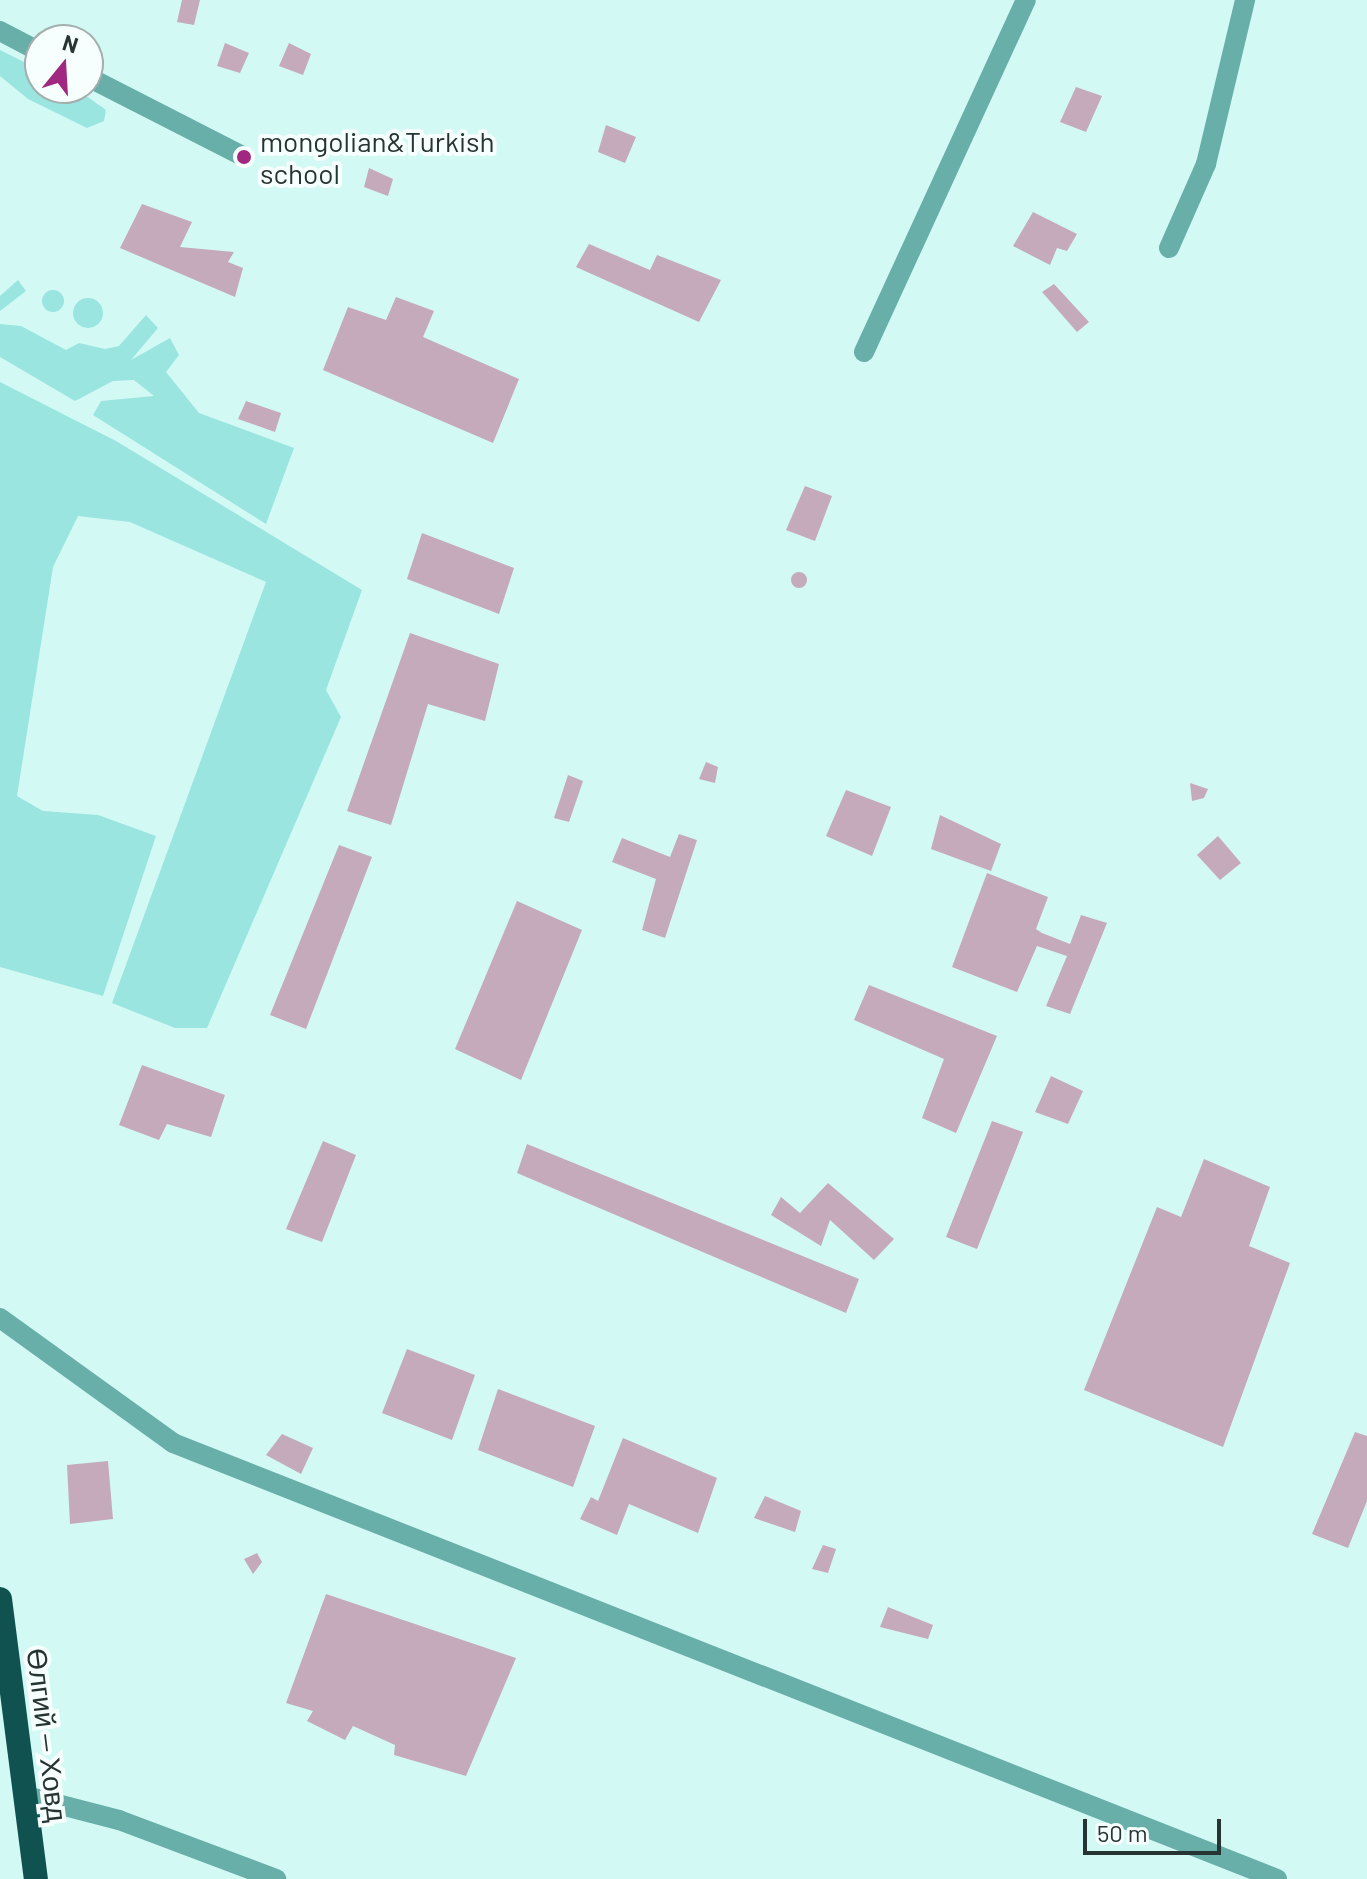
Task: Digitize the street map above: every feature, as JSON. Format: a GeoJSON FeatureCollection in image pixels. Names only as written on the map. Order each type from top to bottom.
{"type":"FeatureCollection","features":[{"type":"Feature","properties":{"kind":"highway","name":"Өлгий — Ховд"},"geometry":{"type":"LineString","coordinates":[[0,1599],[36,1879]]}},
{"type":"Feature","properties":{"kind":"street"},"geometry":{"type":"LineString","coordinates":[[864,352],[1026,0]]}},
{"type":"Feature","properties":{"kind":"street"},"geometry":{"type":"LineString","coordinates":[[1169,248],[1206,164],[1245,0]]}},
{"type":"Feature","properties":{"kind":"street"},"geometry":{"type":"LineString","coordinates":[[0,31],[24,44]]}},
{"type":"Feature","properties":{"kind":"street"},"geometry":{"type":"LineString","coordinates":[[104,85],[244,157]]}},
{"type":"Feature","properties":{"kind":"street"},"geometry":{"type":"LineString","coordinates":[[0,1318],[173,1443],[1277,1879]]}},
{"type":"Feature","properties":{"kind":"street"},"geometry":{"type":"LineString","coordinates":[[26,1796],[119,1820],[276,1879]]}},
{"type":"Feature","properties":{"kind":"shaded area"},"geometry":{"type":"Polygon","coordinates":[[[0,50],[24,62],[24,96],[0,76],[0,50]]]}},
{"type":"Feature","properties":{"kind":"shaded area"},"geometry":{"type":"Polygon","coordinates":[[[38,104],[98,104],[106,110],[104,121],[87,128],[38,104]]]}},
{"type":"Feature","properties":{"kind":"shaded area"},"geometry":{"type":"Polygon","coordinates":[[[18,280],[26,291],[0,311],[0,296],[18,280]]]}},
{"type":"Feature","properties":{"kind":"shaded area"},"geometry":{"type":"Polygon","coordinates":[[[53,290],[61,293],[64,301],[61,309],[53,312],[45,309],[42,301],[45,293],[53,290]]]}},
{"type":"Feature","properties":{"kind":"shaded area"},"geometry":{"type":"Polygon","coordinates":[[[88,298],[99,302],[103,313],[99,324],[88,328],[77,324],[73,313],[77,302],[88,298]]]}},
{"type":"Feature","properties":{"kind":"shaded area"},"geometry":{"type":"Polygon","coordinates":[[[146,315],[158,328],[131,360],[170,338],[179,355],[166,372],[199,413],[294,448],[266,524],[93,415],[101,401],[154,396],[134,380],[113,381],[75,401],[0,357],[0,324],[21,326],[66,350],[79,343],[105,349],[119,346],[146,315]]]}},
{"type":"Feature","properties":{"kind":"shaded area"},"geometry":{"type":"Polygon","coordinates":[[[0,382],[116,441],[362,590],[326,690],[341,717],[207,1028],[175,1028],[112,1003],[266,582],[130,522],[78,516],[53,567],[17,796],[43,811],[98,815],[156,836],[103,996],[0,967],[0,382]]]}},
{"type":"Feature","properties":{"kind":"building"},"geometry":{"type":"Polygon","coordinates":[[[182,0],[200,0],[194,25],[177,22],[182,0]]]}},
{"type":"Feature","properties":{"kind":"building"},"geometry":{"type":"Polygon","coordinates":[[[225,43],[249,53],[240,73],[217,66],[225,43]]]}},
{"type":"Feature","properties":{"kind":"building"},"geometry":{"type":"Polygon","coordinates":[[[289,43],[311,54],[303,75],[279,66],[289,43]]]}},
{"type":"Feature","properties":{"kind":"building"},"geometry":{"type":"Polygon","coordinates":[[[1076,87],[1102,96],[1086,132],[1060,122],[1076,87]]]}},
{"type":"Feature","properties":{"kind":"building"},"geometry":{"type":"Polygon","coordinates":[[[606,125],[636,137],[625,163],[598,152],[606,125]]]}},
{"type":"Feature","properties":{"kind":"building"},"geometry":{"type":"Polygon","coordinates":[[[369,168],[393,179],[388,196],[364,187],[369,168]]]}},
{"type":"Feature","properties":{"kind":"building"},"geometry":{"type":"Polygon","coordinates":[[[142,204],[192,222],[180,247],[234,252],[228,262],[243,268],[235,297],[120,248],[142,204]]]}},
{"type":"Feature","properties":{"kind":"building"},"geometry":{"type":"Polygon","coordinates":[[[1033,212],[1077,234],[1067,251],[1057,248],[1050,265],[1013,246],[1033,212]]]}},
{"type":"Feature","properties":{"kind":"building"},"geometry":{"type":"Polygon","coordinates":[[[589,244],[650,270],[657,255],[721,280],[699,322],[576,267],[589,244]]]}},
{"type":"Feature","properties":{"kind":"building"},"geometry":{"type":"Polygon","coordinates":[[[1054,284],[1089,322],[1077,332],[1042,292],[1054,284]]]}},
{"type":"Feature","properties":{"kind":"building"},"geometry":{"type":"Polygon","coordinates":[[[396,297],[434,311],[423,337],[519,379],[493,443],[323,370],[348,307],[386,320],[396,297]]]}},
{"type":"Feature","properties":{"kind":"building"},"geometry":{"type":"Polygon","coordinates":[[[246,401],[281,413],[275,432],[238,419],[246,401]]]}},
{"type":"Feature","properties":{"kind":"building"},"geometry":{"type":"Polygon","coordinates":[[[805,486],[832,496],[815,541],[786,530],[805,486]]]}},
{"type":"Feature","properties":{"kind":"building"},"geometry":{"type":"Polygon","coordinates":[[[422,533],[514,568],[499,614],[407,579],[422,533]]]}},
{"type":"Feature","properties":{"kind":"building"},"geometry":{"type":"Polygon","coordinates":[[[799,572],[805,574],[805,586],[799,588],[793,586],[791,580],[793,574],[799,572]]]}},
{"type":"Feature","properties":{"kind":"building"},"geometry":{"type":"Polygon","coordinates":[[[410,633],[499,664],[485,721],[428,704],[391,825],[347,811],[410,633]]]}},
{"type":"Feature","properties":{"kind":"building"},"geometry":{"type":"Polygon","coordinates":[[[706,762],[718,767],[715,783],[699,779],[706,762]]]}},
{"type":"Feature","properties":{"kind":"building"},"geometry":{"type":"Polygon","coordinates":[[[568,775],[583,781],[569,822],[554,818],[568,775]]]}},
{"type":"Feature","properties":{"kind":"building"},"geometry":{"type":"Polygon","coordinates":[[[1190,783],[1208,789],[1204,798],[1192,801],[1190,783]]]}},
{"type":"Feature","properties":{"kind":"building"},"geometry":{"type":"Polygon","coordinates":[[[846,790],[891,807],[872,856],[826,836],[846,790]]]}},
{"type":"Feature","properties":{"kind":"building"},"geometry":{"type":"Polygon","coordinates":[[[940,815],[1001,844],[991,871],[931,849],[940,815]]]}},
{"type":"Feature","properties":{"kind":"building"},"geometry":{"type":"Polygon","coordinates":[[[679,834],[697,840],[665,938],[642,930],[656,879],[612,862],[622,838],[670,857],[679,834]]]}},
{"type":"Feature","properties":{"kind":"building"},"geometry":{"type":"Polygon","coordinates":[[[1218,836],[1241,863],[1220,880],[1197,855],[1218,836]]]}},
{"type":"Feature","properties":{"kind":"building"},"geometry":{"type":"Polygon","coordinates":[[[339,845],[372,857],[306,1029],[270,1015],[339,845]]]}},
{"type":"Feature","properties":{"kind":"building"},"geometry":{"type":"Polygon","coordinates":[[[987,873],[1048,897],[1036,929],[1042,933],[1070,944],[1081,915],[1107,923],[1070,1014],[1046,1006],[1067,956],[1037,946],[1017,992],[952,967],[987,873]]]}},
{"type":"Feature","properties":{"kind":"building"},"geometry":{"type":"Polygon","coordinates":[[[517,901],[582,930],[521,1080],[455,1049],[517,901]]]}},
{"type":"Feature","properties":{"kind":"building"},"geometry":{"type":"Polygon","coordinates":[[[869,985],[997,1036],[956,1133],[922,1118],[944,1059],[854,1020],[869,985]]]}},
{"type":"Feature","properties":{"kind":"building"},"geometry":{"type":"Polygon","coordinates":[[[142,1065],[225,1095],[211,1137],[167,1124],[159,1140],[119,1125],[142,1065]]]}},
{"type":"Feature","properties":{"kind":"building"},"geometry":{"type":"Polygon","coordinates":[[[1051,1076],[1083,1091],[1068,1124],[1035,1112],[1051,1076]]]}},
{"type":"Feature","properties":{"kind":"building"},"geometry":{"type":"Polygon","coordinates":[[[992,1121],[1023,1132],[977,1249],[946,1237],[992,1121]]]}},
{"type":"Feature","properties":{"kind":"building"},"geometry":{"type":"Polygon","coordinates":[[[323,1141],[356,1155],[322,1242],[286,1229],[323,1141]]]}},
{"type":"Feature","properties":{"kind":"building"},"geometry":{"type":"Polygon","coordinates":[[[527,1144],[859,1279],[846,1313],[517,1173],[527,1144]]]}},
{"type":"Feature","properties":{"kind":"building"},"geometry":{"type":"Polygon","coordinates":[[[1204,1159],[1270,1187],[1249,1246],[1290,1263],[1223,1447],[1084,1390],[1157,1207],[1181,1217],[1204,1159]]]}},
{"type":"Feature","properties":{"kind":"building"},"geometry":{"type":"Polygon","coordinates":[[[828,1183],[894,1239],[874,1260],[830,1220],[821,1246],[771,1215],[781,1197],[800,1213],[828,1183]]]}},
{"type":"Feature","properties":{"kind":"building"},"geometry":{"type":"Polygon","coordinates":[[[407,1349],[475,1375],[452,1440],[382,1413],[407,1349]]]}},
{"type":"Feature","properties":{"kind":"building"},"geometry":{"type":"Polygon","coordinates":[[[498,1389],[595,1426],[573,1487],[478,1450],[498,1389]]]}},
{"type":"Feature","properties":{"kind":"building"},"geometry":{"type":"Polygon","coordinates":[[[1355,1432],[1367,1436],[1367,1501],[1348,1548],[1312,1534],[1355,1432]]]}},
{"type":"Feature","properties":{"kind":"building"},"geometry":{"type":"Polygon","coordinates":[[[282,1434],[313,1448],[301,1474],[266,1455],[282,1434]]]}},
{"type":"Feature","properties":{"kind":"building"},"geometry":{"type":"Polygon","coordinates":[[[623,1438],[717,1478],[698,1533],[629,1504],[617,1535],[580,1519],[591,1497],[598,1501],[623,1438]]]}},
{"type":"Feature","properties":{"kind":"building"},"geometry":{"type":"Polygon","coordinates":[[[108,1461],[113,1519],[70,1524],[67,1465],[108,1461]]]}},
{"type":"Feature","properties":{"kind":"building"},"geometry":{"type":"Polygon","coordinates":[[[765,1496],[801,1511],[795,1532],[754,1518],[765,1496]]]}},
{"type":"Feature","properties":{"kind":"building"},"geometry":{"type":"Polygon","coordinates":[[[823,1545],[836,1549],[828,1573],[812,1569],[823,1545]]]}},
{"type":"Feature","properties":{"kind":"building"},"geometry":{"type":"Polygon","coordinates":[[[257,1553],[262,1562],[253,1574],[244,1559],[257,1553]]]}},
{"type":"Feature","properties":{"kind":"building"},"geometry":{"type":"Polygon","coordinates":[[[326,1594],[516,1658],[466,1776],[394,1755],[395,1745],[353,1726],[345,1740],[307,1721],[313,1711],[286,1703],[326,1594]]]}},
{"type":"Feature","properties":{"kind":"building"},"geometry":{"type":"Polygon","coordinates":[[[888,1607],[933,1625],[928,1639],[880,1627],[888,1607]]]}},
{"type":"Feature","properties":{"kind":"place","name":"mongolian&Turkish school"},"geometry":{"type":"Point","coordinates":[244,157]}}]}
